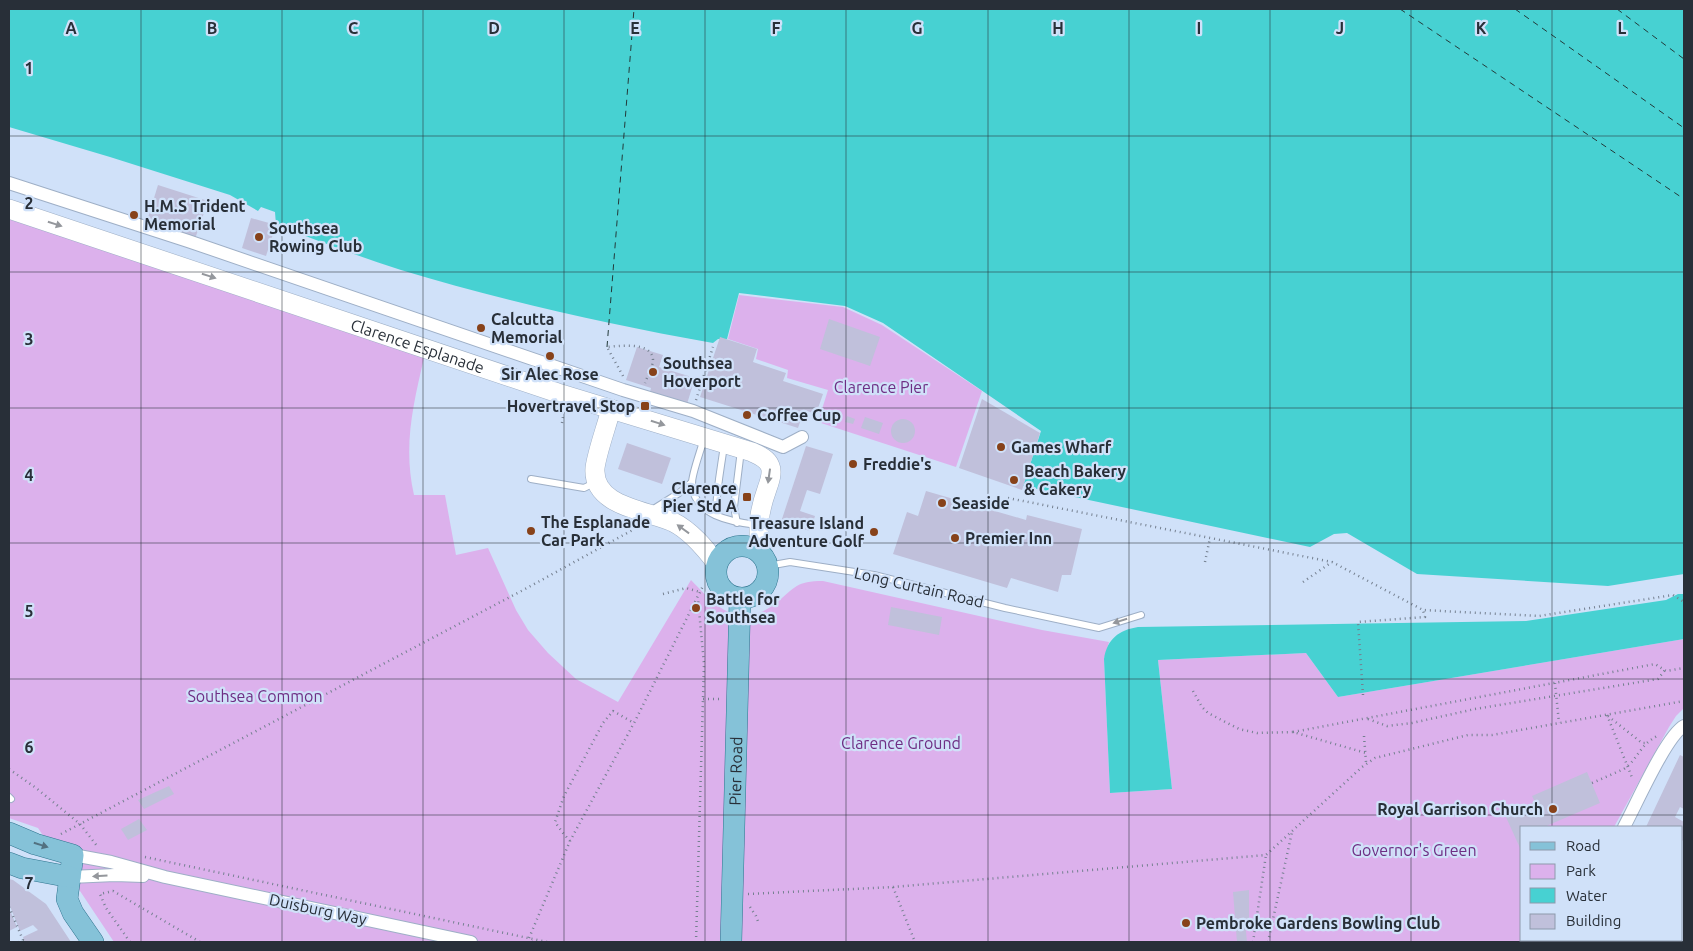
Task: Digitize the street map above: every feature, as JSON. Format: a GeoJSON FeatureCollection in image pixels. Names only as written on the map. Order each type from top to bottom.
{"type":"FeatureCollection","features":[{"type":"Feature","properties":{"kind":"main road"},"geometry":{"type":"LineString","coordinates":[[744,545],[752,547],[764,559],[768,574],[762,589],[756,594],[740,598],[725,592],[720,586],[716,580],[717,564],[727,550],[735,546],[744,545]]}},
{"type":"Feature","properties":{"kind":"main road","name":"Pier Road"},"geometry":{"type":"LineString","coordinates":[[731,942],[740,598]]}},
{"type":"Feature","properties":{"kind":"main road"},"geometry":{"type":"LineString","coordinates":[[9,833],[35,844],[73,855],[67,891],[69,904],[93,942]]}},
{"type":"Feature","properties":{"kind":"main road"},"geometry":{"type":"LineString","coordinates":[[9,863],[22,868],[70,877]]}},
{"type":"Feature","properties":{"kind":"street"},"geometry":{"type":"LineString","coordinates":[[9,183],[188,241],[623,390],[693,411],[783,447],[802,437]]}},
{"type":"Feature","properties":{"kind":"street","name":"Clarence Esplanade"},"geometry":{"type":"LineString","coordinates":[[9,209],[558,393],[733,446],[764,458],[771,466],[770,480],[761,505],[758,525],[764,559]]}},
{"type":"Feature","properties":{"kind":"street"},"geometry":{"type":"LineString","coordinates":[[611,409],[595,468],[597,482],[604,494],[643,520],[674,523],[696,539],[717,564]]}},
{"type":"Feature","properties":{"kind":"street"},"geometry":{"type":"LineString","coordinates":[[1625,826],[1666,747],[1681,729]]}},
{"type":"Feature","properties":{"kind":"street","name":"Duisburg Way"},"geometry":{"type":"LineString","coordinates":[[73,855],[110,862],[165,877],[471,942]]}},
{"type":"Feature","properties":{"kind":"street","name":"Duisburg Way"},"geometry":{"type":"LineString","coordinates":[[70,877],[115,875],[165,877]]}},
{"type":"Feature","properties":{"kind":"lane"},"geometry":{"type":"LineString","coordinates":[[704,437],[692,482],[695,498],[702,508],[716,515],[737,522],[758,525]]}},
{"type":"Feature","properties":{"kind":"lane"},"geometry":{"type":"LineString","coordinates":[[716,515],[716,492],[733,446]]}},
{"type":"Feature","properties":{"kind":"lane"},"geometry":{"type":"LineString","coordinates":[[733,446],[734,507],[737,522]]}},
{"type":"Feature","properties":{"kind":"lane"},"geometry":{"type":"LineString","coordinates":[[531,479],[584,488],[597,482]]}},
{"type":"Feature","properties":{"kind":"lane"},"geometry":{"type":"LineString","coordinates":[[643,520],[692,482]]}},
{"type":"Feature","properties":{"kind":"lane","name":"Long Curtain Road"},"geometry":{"type":"LineString","coordinates":[[764,559],[874,576],[1099,628],[1141,615]]}},
{"type":"Feature","properties":{"kind":"path"},"geometry":{"type":"LineString","coordinates":[[619,368],[607,346],[630,345],[646,348],[650,351],[653,360],[647,377]]}},
{"type":"Feature","properties":{"kind":"path"},"geometry":{"type":"LineString","coordinates":[[693,411],[713,347]]}},
{"type":"Feature","properties":{"kind":"path"},"geometry":{"type":"LineString","coordinates":[[562,423],[565,408]]}},
{"type":"Feature","properties":{"kind":"path"},"geometry":{"type":"LineString","coordinates":[[1008,498],[1332,562],[1423,610],[1539,616],[1673,595],[1684,602]]}},
{"type":"Feature","properties":{"kind":"path"},"geometry":{"type":"LineString","coordinates":[[60,835],[643,520]]}},
{"type":"Feature","properties":{"kind":"path"},"geometry":{"type":"LineString","coordinates":[[1205,562],[1210,538]]}},
{"type":"Feature","properties":{"kind":"path"},"geometry":{"type":"LineString","coordinates":[[1302,582],[1332,562]]}},
{"type":"Feature","properties":{"kind":"path"},"geometry":{"type":"LineString","coordinates":[[528,938],[570,841],[634,723],[703,586]]}},
{"type":"Feature","properties":{"kind":"path"},"geometry":{"type":"LineString","coordinates":[[663,594],[686,588],[700,592]]}},
{"type":"Feature","properties":{"kind":"path"},"geometry":{"type":"LineString","coordinates":[[696,942],[704,664],[698,597]]}},
{"type":"Feature","properties":{"kind":"path"},"geometry":{"type":"LineString","coordinates":[[1363,695],[1358,622],[1425,617],[1423,610]]}},
{"type":"Feature","properties":{"kind":"path"},"geometry":{"type":"LineString","coordinates":[[1193,691],[1202,707],[1208,713],[1239,729],[1257,733],[1293,732],[1655,664],[1665,670],[1684,668]]}},
{"type":"Feature","properties":{"kind":"path"},"geometry":{"type":"LineString","coordinates":[[1366,718],[1387,726],[1412,723],[1475,709],[1658,679],[1665,670]]}},
{"type":"Feature","properties":{"kind":"path"},"geometry":{"type":"LineString","coordinates":[[1555,682],[1558,696],[1559,723]]}},
{"type":"Feature","properties":{"kind":"path"},"geometry":{"type":"LineString","coordinates":[[703,699],[724,699]]}},
{"type":"Feature","properties":{"kind":"path"},"geometry":{"type":"LineString","coordinates":[[750,894],[893,887],[1266,856],[1366,762],[1375,758],[1468,735],[1492,735],[1684,701]]}},
{"type":"Feature","properties":{"kind":"path"},"geometry":{"type":"LineString","coordinates":[[570,841],[556,822],[564,796],[602,722],[613,711],[634,723]]}},
{"type":"Feature","properties":{"kind":"path"},"geometry":{"type":"LineString","coordinates":[[1607,714],[1625,731],[1642,743],[1645,743]]}},
{"type":"Feature","properties":{"kind":"path"},"geometry":{"type":"LineString","coordinates":[[1607,714],[1640,797]]}},
{"type":"Feature","properties":{"kind":"path"},"geometry":{"type":"LineString","coordinates":[[1592,783],[1628,766],[1645,743],[1666,732],[1681,729]]}},
{"type":"Feature","properties":{"kind":"path"},"geometry":{"type":"LineString","coordinates":[[1293,732],[1366,753]]}},
{"type":"Feature","properties":{"kind":"path"},"geometry":{"type":"LineString","coordinates":[[1364,736],[1366,762]]}},
{"type":"Feature","properties":{"kind":"path"},"geometry":{"type":"LineString","coordinates":[[9,769],[36,788],[80,824],[97,846]]}},
{"type":"Feature","properties":{"kind":"path"},"geometry":{"type":"LineString","coordinates":[[1268,942],[1292,832]]}},
{"type":"Feature","properties":{"kind":"path"},"geometry":{"type":"LineString","coordinates":[[143,856],[547,942]]}},
{"type":"Feature","properties":{"kind":"path"},"geometry":{"type":"LineString","coordinates":[[1252,942],[1266,856]]}},
{"type":"Feature","properties":{"kind":"path"},"geometry":{"type":"LineString","coordinates":[[893,887],[915,942]]}},
{"type":"Feature","properties":{"kind":"path"},"geometry":{"type":"LineString","coordinates":[[130,942],[106,908],[100,894],[113,891],[200,942]]}},
{"type":"Feature","properties":{"kind":"path"},"geometry":{"type":"LineString","coordinates":[[9,907],[23,940],[19,942]]}},
{"type":"Feature","properties":{"kind":"path"},"geometry":{"type":"LineString","coordinates":[[750,907],[759,924]]}},
{"type":"Feature","properties":{"kind":"path"},"geometry":{"type":"LineString","coordinates":[[528,938],[532,942]]}},
{"type":"Feature","properties":{"kind":"green space","name":"Southsea Common"},"geometry":{"type":"Polygon","coordinates":[[[9,216],[424,358],[413,409],[409,443],[409,460],[414,495],[445,495],[456,555],[488,548],[516,610],[528,630],[548,653],[576,679],[618,702],[691,580],[720,607],[729,613],[740,616],[763,611],[797,586],[807,582],[823,581],[1042,630],[1109,642],[1104,659],[1110,793],[1172,789],[1158,660],[1306,653],[1338,697],[1684,639],[1684,708],[1669,727],[1615,826],[1520,826],[1520,941],[1554,942],[114,942],[38,828],[9,818],[9,216]]]}},
{"type":"Feature","properties":{"kind":"green space","name":"Clarence Pier"},"geometry":{"type":"Polygon","coordinates":[[[739,295],[843,307],[882,325],[982,391],[956,467],[818,422],[828,390],[787,378],[788,370],[756,359],[758,349],[728,339],[739,295]]]}},
{"type":"Feature","properties":{"kind":"water"},"geometry":{"type":"Polygon","coordinates":[[[9,9],[1684,9],[1684,574],[1608,586],[1417,574],[1347,533],[1334,534],[1310,547],[1023,486],[1041,431],[883,323],[845,306],[739,293],[727,339],[718,339],[713,343],[595,320],[478,292],[385,265],[276,225],[275,212],[261,207],[258,211],[230,195],[9,127],[9,9]]]}},
{"type":"Feature","properties":{"kind":"water"},"geometry":{"type":"Polygon","coordinates":[[[1678,594],[1684,594],[1684,639],[1338,697],[1306,653],[1158,660],[1172,789],[1110,793],[1104,659],[1111,641],[1125,630],[1138,627],[1526,621],[1666,600],[1678,594]]]}},
{"type":"Feature","properties":{"kind":"building"},"geometry":{"type":"Polygon","coordinates":[[[158,185],[208,201],[195,239],[146,224],[158,185]]]}},
{"type":"Feature","properties":{"kind":"building","name":"Southsea Rowing Club"},"geometry":{"type":"Polygon","coordinates":[[[251,218],[276,225],[266,256],[242,248],[251,218]]]}},
{"type":"Feature","properties":{"kind":"building"},"geometry":{"type":"Polygon","coordinates":[[[829,319],[880,337],[870,366],[820,349],[829,319]]]}},
{"type":"Feature","properties":{"kind":"building"},"geometry":{"type":"Polygon","coordinates":[[[720,337],[757,349],[753,362],[786,373],[783,381],[823,394],[816,414],[804,410],[798,428],[700,397],[720,337]]]}},
{"type":"Feature","properties":{"kind":"building","name":"Southsea Hoverport"},"geometry":{"type":"Polygon","coordinates":[[[637,347],[663,355],[659,367],[695,378],[687,404],[650,392],[651,388],[626,380],[637,347]]]}},
{"type":"Feature","properties":{"kind":"building","name":"Games Wharf"},"geometry":{"type":"Polygon","coordinates":[[[982,399],[1040,433],[1022,490],[959,468],[982,399]]]}},
{"type":"Feature","properties":{"kind":"building"},"geometry":{"type":"Polygon","coordinates":[[[847,416],[855,419],[853,424],[845,422],[847,416]]]}},
{"type":"Feature","properties":{"kind":"building"},"geometry":{"type":"Polygon","coordinates":[[[865,417],[883,423],[879,434],[861,428],[865,417]]]}},
{"type":"Feature","properties":{"kind":"building"},"geometry":{"type":"Polygon","coordinates":[[[903,419],[912,422],[915,431],[912,440],[903,443],[894,440],[891,431],[894,422],[903,419]]]}},
{"type":"Feature","properties":{"kind":"building"},"geometry":{"type":"Polygon","coordinates":[[[627,443],[671,458],[662,484],[618,469],[627,443]]]}},
{"type":"Feature","properties":{"kind":"building"},"geometry":{"type":"Polygon","coordinates":[[[806,446],[833,454],[820,494],[807,490],[800,511],[815,516],[810,531],[781,522],[806,446]]]}},
{"type":"Feature","properties":{"kind":"building"},"geometry":{"type":"Polygon","coordinates":[[[926,491],[1026,520],[1027,515],[1082,529],[1071,575],[1062,575],[1058,592],[1011,578],[1007,588],[893,554],[907,512],[918,516],[926,491]]]}},
{"type":"Feature","properties":{"kind":"building"},"geometry":{"type":"Polygon","coordinates":[[[891,607],[942,617],[939,635],[888,625],[891,607]]]}},
{"type":"Feature","properties":{"kind":"building"},"geometry":{"type":"Polygon","coordinates":[[[1680,755],[1684,757],[1684,809],[1680,807],[1675,817],[1684,822],[1684,842],[1683,826],[1646,826],[1680,755]]]}},
{"type":"Feature","properties":{"kind":"building","name":"Royal Garrison Church"},"geometry":{"type":"Polygon","coordinates":[[[1587,772],[1600,803],[1546,826],[1520,826],[1520,848],[1505,815],[1535,802],[1532,796],[1587,772]]]}},
{"type":"Feature","properties":{"kind":"building"},"geometry":{"type":"Polygon","coordinates":[[[169,786],[174,794],[144,809],[138,800],[169,786]]]}},
{"type":"Feature","properties":{"kind":"building"},"geometry":{"type":"Polygon","coordinates":[[[139,819],[147,830],[128,840],[121,829],[139,819]]]}},
{"type":"Feature","properties":{"kind":"building"},"geometry":{"type":"Polygon","coordinates":[[[9,879],[46,904],[71,942],[25,942],[23,937],[38,930],[33,925],[20,931],[9,904],[9,879]]]}},
{"type":"Feature","properties":{"kind":"building"},"geometry":{"type":"Polygon","coordinates":[[[1249,890],[1249,920],[1245,921],[1247,942],[1237,942],[1233,892],[1249,890]]]}},
{"type":"Feature","properties":{"kind":"building"},"geometry":{"type":"Polygon","coordinates":[[[9,908],[17,927],[9,931],[9,908]]]}},
{"type":"Feature","properties":{"kind":"building"},"geometry":{"type":"Polygon","coordinates":[[[1582,941],[1603,941],[1602,942],[1582,941]]]}},
{"type":"Feature","properties":{"kind":"ferry route"},"geometry":{"type":"LineString","coordinates":[[607,347],[634,9]]}},
{"type":"Feature","properties":{"kind":"ferry route"},"geometry":{"type":"LineString","coordinates":[[1400,9],[1684,199]]}},
{"type":"Feature","properties":{"kind":"ferry route"},"geometry":{"type":"LineString","coordinates":[[1515,9],[1684,128]]}},
{"type":"Feature","properties":{"kind":"ferry route"},"geometry":{"type":"LineString","coordinates":[[1617,9],[1684,59]]}},
{"type":"Feature","properties":{"kind":"place","name":"H.M.S Trident Memorial"},"geometry":{"type":"Point","coordinates":[134,215]}},
{"type":"Feature","properties":{"kind":"place","name":"Southsea Rowing Club"},"geometry":{"type":"Point","coordinates":[259,237]}},
{"type":"Feature","properties":{"kind":"place","name":"Calcutta Memorial"},"geometry":{"type":"Point","coordinates":[481,328]}},
{"type":"Feature","properties":{"kind":"place","name":"Sir Alec Rose"},"geometry":{"type":"Point","coordinates":[550,356]}},
{"type":"Feature","properties":{"kind":"place","name":"Southsea Hoverport"},"geometry":{"type":"Point","coordinates":[653,372]}},
{"type":"Feature","properties":{"kind":"place","name":"Hovertravel Stop"},"geometry":{"type":"Point","coordinates":[645,406]}},
{"type":"Feature","properties":{"kind":"place","name":"Coffee Cup"},"geometry":{"type":"Point","coordinates":[747,415]}},
{"type":"Feature","properties":{"kind":"place","name":"Games Wharf"},"geometry":{"type":"Point","coordinates":[1001,447]}},
{"type":"Feature","properties":{"kind":"place","name":"Freddie's"},"geometry":{"type":"Point","coordinates":[853,464]}},
{"type":"Feature","properties":{"kind":"place","name":"Beach Bakery & Cakery"},"geometry":{"type":"Point","coordinates":[1014,480]}},
{"type":"Feature","properties":{"kind":"place","name":"Clarence Pier Std A"},"geometry":{"type":"Point","coordinates":[747,497]}},
{"type":"Feature","properties":{"kind":"place","name":"Seaside"},"geometry":{"type":"Point","coordinates":[942,503]}},
{"type":"Feature","properties":{"kind":"place","name":"The Esplanade Car Park"},"geometry":{"type":"Point","coordinates":[531,531]}},
{"type":"Feature","properties":{"kind":"place","name":"Treasure Island Adventure Golf"},"geometry":{"type":"Point","coordinates":[874,532]}},
{"type":"Feature","properties":{"kind":"place","name":"Premier Inn"},"geometry":{"type":"Point","coordinates":[955,538]}},
{"type":"Feature","properties":{"kind":"place","name":"Battle for Southsea"},"geometry":{"type":"Point","coordinates":[696,608]}},
{"type":"Feature","properties":{"kind":"place","name":"Royal Garrison Church"},"geometry":{"type":"Point","coordinates":[1553,809]}},
{"type":"Feature","properties":{"kind":"place","name":"Pembroke Gardens Bowling Club"},"geometry":{"type":"Point","coordinates":[1186,923]}},
{"type":"Feature","properties":{"kind":"park label","name":"Clarence Ground"},"geometry":{"type":"Point","coordinates":[901,743]}},
{"type":"Feature","properties":{"kind":"park label","name":"Governor's Green"},"geometry":{"type":"Point","coordinates":[1414,850]}}]}
